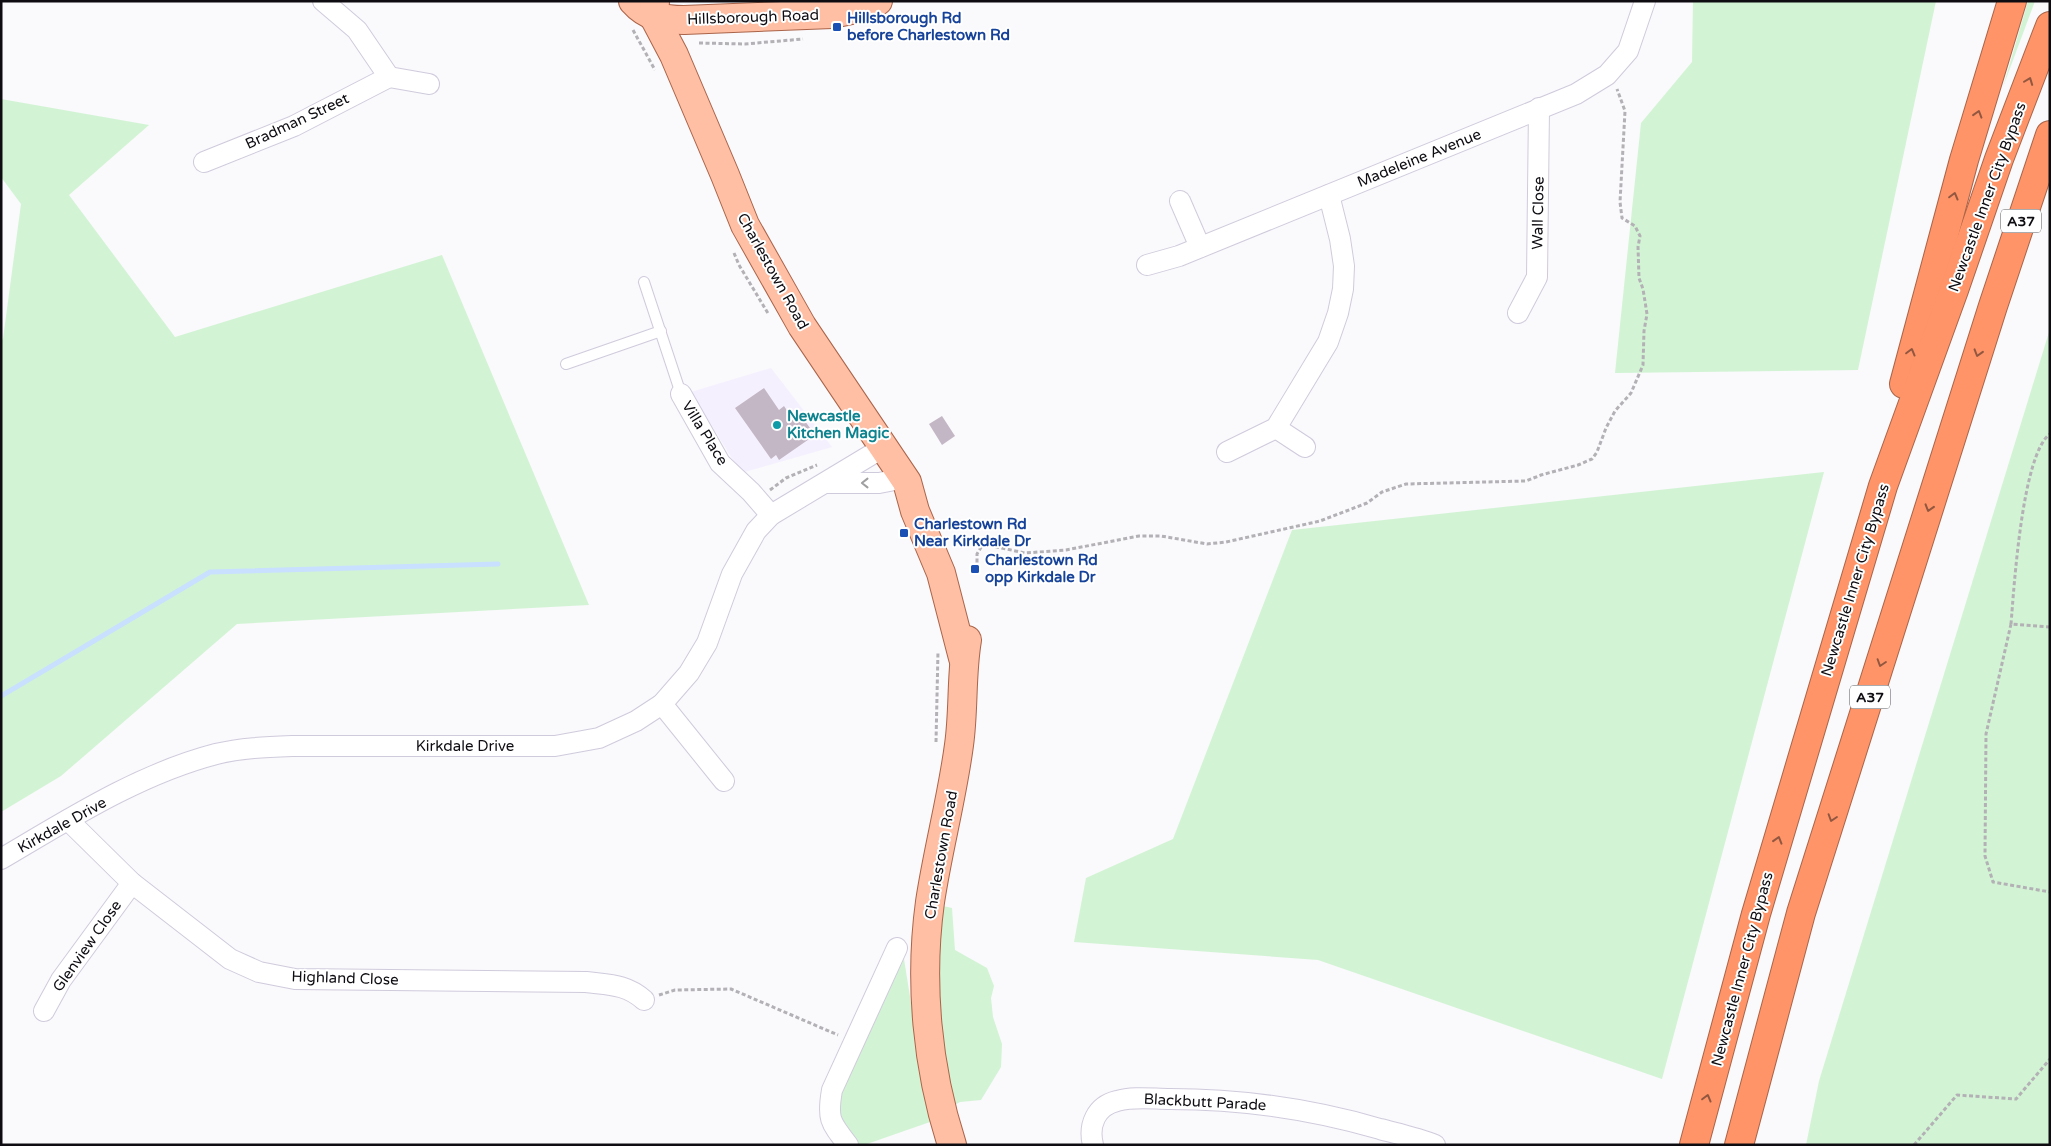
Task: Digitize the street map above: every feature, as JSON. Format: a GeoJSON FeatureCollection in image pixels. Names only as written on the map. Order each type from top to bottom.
{"type":"FeatureCollection","features":[{"type":"Feature","properties":{"kind":"highway"},"geometry":{"type":"LineString","coordinates":[[1883,486],[1905,375],[1964,160],[2012,1]]}},
{"type":"Feature","properties":{"kind":"highway","name":"Newcastle Inner City Bypass"},"geometry":{"type":"LineString","coordinates":[[1694,1145],[1756,914],[1883,486],[1999,159],[2050,26]]}},
{"type":"Feature","properties":{"kind":"highway","name":"A37"},"geometry":{"type":"LineString","coordinates":[[1740,1145],[1801,913],[1993,306],[2050,135]]}},
{"type":"Feature","properties":{"kind":"highway"},"geometry":{"type":"LineString","coordinates":[[1993,306],[2050,191]]}},
{"type":"Feature","properties":{"kind":"main road","name":"Hillsborough Road"},"geometry":{"type":"LineString","coordinates":[[693,1],[752,1]]}},
{"type":"Feature","properties":{"kind":"main road","name":"Hillsborough Road"},"geometry":{"type":"LineString","coordinates":[[648,6],[668,20],[684,20],[815,15],[851,10],[878,1]]}},
{"type":"Feature","properties":{"kind":"main road","name":"Charlestown Road"},"geometry":{"type":"LineString","coordinates":[[648,6],[674,55],[725,174],[744,225],[802,326],[906,480],[928,497],[955,558],[966,612],[967,640],[963,658],[960,743],[930,902],[926,969],[926,1007],[932,1064],[948,1143]]}},
{"type":"Feature","properties":{"kind":"street"},"geometry":{"type":"LineString","coordinates":[[323,1],[357,30],[389,77],[429,84]]}},
{"type":"Feature","properties":{"kind":"street","name":"Madeleine Avenue"},"geometry":{"type":"LineString","coordinates":[[1146,265],[1200,248],[1576,94],[1608,73],[1628,51],[1645,1]]}},
{"type":"Feature","properties":{"kind":"street","name":"Bradman Street"},"geometry":{"type":"LineString","coordinates":[[204,162],[294,126],[389,77]]}},
{"type":"Feature","properties":{"kind":"street","name":"Wall Close"},"geometry":{"type":"LineString","coordinates":[[1518,313],[1537,277],[1539,108]]}},
{"type":"Feature","properties":{"kind":"street"},"geometry":{"type":"LineString","coordinates":[[1227,452],[1276,428],[1328,342],[1338,313],[1343,288],[1344,266],[1340,239],[1329,195]]}},
{"type":"Feature","properties":{"kind":"street"},"geometry":{"type":"LineString","coordinates":[[1180,200],[1200,248]]}},
{"type":"Feature","properties":{"kind":"street","name":"Villa Place"},"geometry":{"type":"LineString","coordinates":[[681,394],[720,463],[751,492],[771,515]]}},
{"type":"Feature","properties":{"kind":"street"},"geometry":{"type":"LineString","coordinates":[[1276,428],[1305,446]]}},
{"type":"Feature","properties":{"kind":"street","name":"Kirkdale Drive"},"geometry":{"type":"LineString","coordinates":[[1,859],[68,820],[155,774],[217,754],[248,748],[292,746],[555,746],[598,738],[636,721],[662,704],[689,673],[707,642],[732,574],[743,551],[756,531],[771,515],[884,447]]}},
{"type":"Feature","properties":{"kind":"street"},"geometry":{"type":"LineString","coordinates":[[824,483],[879,483],[906,480]]}},
{"type":"Feature","properties":{"kind":"street"},"geometry":{"type":"LineString","coordinates":[[662,704],[724,782]]}},
{"type":"Feature","properties":{"kind":"street","name":"Highland Close"},"geometry":{"type":"LineString","coordinates":[[68,820],[132,883],[230,959],[259,972],[295,979],[586,982],[620,986],[633,990],[644,1000]]}},
{"type":"Feature","properties":{"kind":"street","name":"Glenview Close"},"geometry":{"type":"LineString","coordinates":[[44,1011],[61,980],[132,883]]}},
{"type":"Feature","properties":{"kind":"street"},"geometry":{"type":"LineString","coordinates":[[848,1145],[834,1126],[829,1110],[832,1090],[897,948]]}},
{"type":"Feature","properties":{"kind":"street","name":"Blackbutt Parade"},"geometry":{"type":"LineString","coordinates":[[1093,1145],[1090,1128],[1094,1118],[1106,1106],[1116,1101],[1130,1099],[1202,1099],[1247,1101],[1342,1118],[1435,1145]]}},
{"type":"Feature","properties":{"kind":"lane"},"geometry":{"type":"LineString","coordinates":[[644,282],[681,394]]}},
{"type":"Feature","properties":{"kind":"lane"},"geometry":{"type":"LineString","coordinates":[[566,364],[661,332]]}},
{"type":"Feature","properties":{"kind":"path"},"geometry":{"type":"LineString","coordinates":[[977,569],[977,554],[983,544],[1025,553],[1066,550],[1139,536],[1161,536],[1207,544],[1226,542],[1320,521],[1367,503],[1382,492],[1406,484],[1526,481],[1592,459],[1615,411],[1631,392],[1643,366],[1644,332],[1647,314],[1640,278],[1638,247],[1640,236],[1635,226],[1622,218],[1620,202],[1625,111],[1616,85],[1608,73]]}},
{"type":"Feature","properties":{"kind":"path"},"geometry":{"type":"LineString","coordinates":[[2050,434],[2044,438],[2029,476],[2016,555],[2011,624],[1986,734],[1985,856],[1993,882],[2050,892]]}},
{"type":"Feature","properties":{"kind":"path"},"geometry":{"type":"LineString","coordinates":[[2011,624],[2050,627]]}},
{"type":"Feature","properties":{"kind":"path"},"geometry":{"type":"LineString","coordinates":[[938,648],[935,712],[935,737],[938,750]]}},
{"type":"Feature","properties":{"kind":"path"},"geometry":{"type":"LineString","coordinates":[[644,1000],[675,990],[730,989],[854,1042]]}},
{"type":"Feature","properties":{"kind":"path"},"geometry":{"type":"LineString","coordinates":[[1914,1145],[1957,1095],[2016,1099],[2050,1059]]}},
{"type":"Feature","properties":{"kind":"shaded area"},"geometry":{"type":"Polygon","coordinates":[[[771,368],[832,447],[741,473],[691,392],[771,368]]]}},
{"type":"Feature","properties":{"kind":"green space"},"geometry":{"type":"Polygon","coordinates":[[[1693,1],[1936,1],[1858,370],[1615,373],[1641,123],[1692,62],[1693,1]]]}},
{"type":"Feature","properties":{"kind":"green space"},"geometry":{"type":"Polygon","coordinates":[[[2028,1],[2035,1],[2003,87],[2028,1]]]}},
{"type":"Feature","properties":{"kind":"green space"},"geometry":{"type":"Polygon","coordinates":[[[1,99],[149,125],[69,195],[175,337],[442,255],[589,605],[237,624],[61,776],[1,812],[1,340],[3,339],[21,204],[1,177],[1,99]]]}},
{"type":"Feature","properties":{"kind":"green space"},"geometry":{"type":"Polygon","coordinates":[[[2050,329],[2050,1145],[1806,1145],[1819,1081],[2050,329]]]}},
{"type":"Feature","properties":{"kind":"green space"},"geometry":{"type":"Polygon","coordinates":[[[1824,472],[1662,1079],[1318,960],[1074,942],[1086,878],[1173,839],[1292,530],[1824,472]]]}},
{"type":"Feature","properties":{"kind":"green space"},"geometry":{"type":"Polygon","coordinates":[[[943,906],[952,908],[955,950],[987,968],[994,986],[991,998],[993,1017],[1002,1044],[1001,1067],[981,1100],[960,1102],[953,1106],[938,1062],[934,971],[943,906]]]}},
{"type":"Feature","properties":{"kind":"green space"},"geometry":{"type":"Polygon","coordinates":[[[904,959],[930,1122],[864,1145],[851,1145],[830,1102],[904,959]]]}},
{"type":"Feature","properties":{"kind":"building","name":"Newcastle Kitchen Magic"},"geometry":{"type":"Polygon","coordinates":[[[764,388],[779,410],[784,406],[790,415],[797,410],[815,435],[779,460],[776,455],[771,459],[735,408],[764,388]]]}},
{"type":"Feature","properties":{"kind":"building"},"geometry":{"type":"Polygon","coordinates":[[[942,416],[955,436],[942,445],[929,424],[942,416]]]}},
{"type":"Feature","properties":{"kind":"waterway"},"geometry":{"type":"LineString","coordinates":[[1,696],[210,572],[498,564]]}},
{"type":"Feature","properties":{"kind":"place","name":"Hillsborough Rd before Charlestown Rd"},"geometry":{"type":"Point","coordinates":[837,27]}},
{"type":"Feature","properties":{"kind":"place","name":"Newcastle Kitchen Magic"},"geometry":{"type":"Point","coordinates":[777,425]}},
{"type":"Feature","properties":{"kind":"place","name":"Charlestown Rd Near Kirkdale Dr"},"geometry":{"type":"Point","coordinates":[904,533]}},
{"type":"Feature","properties":{"kind":"place","name":"Charlestown Rd opp Kirkdale Dr"},"geometry":{"type":"Point","coordinates":[975,569]}}]}
